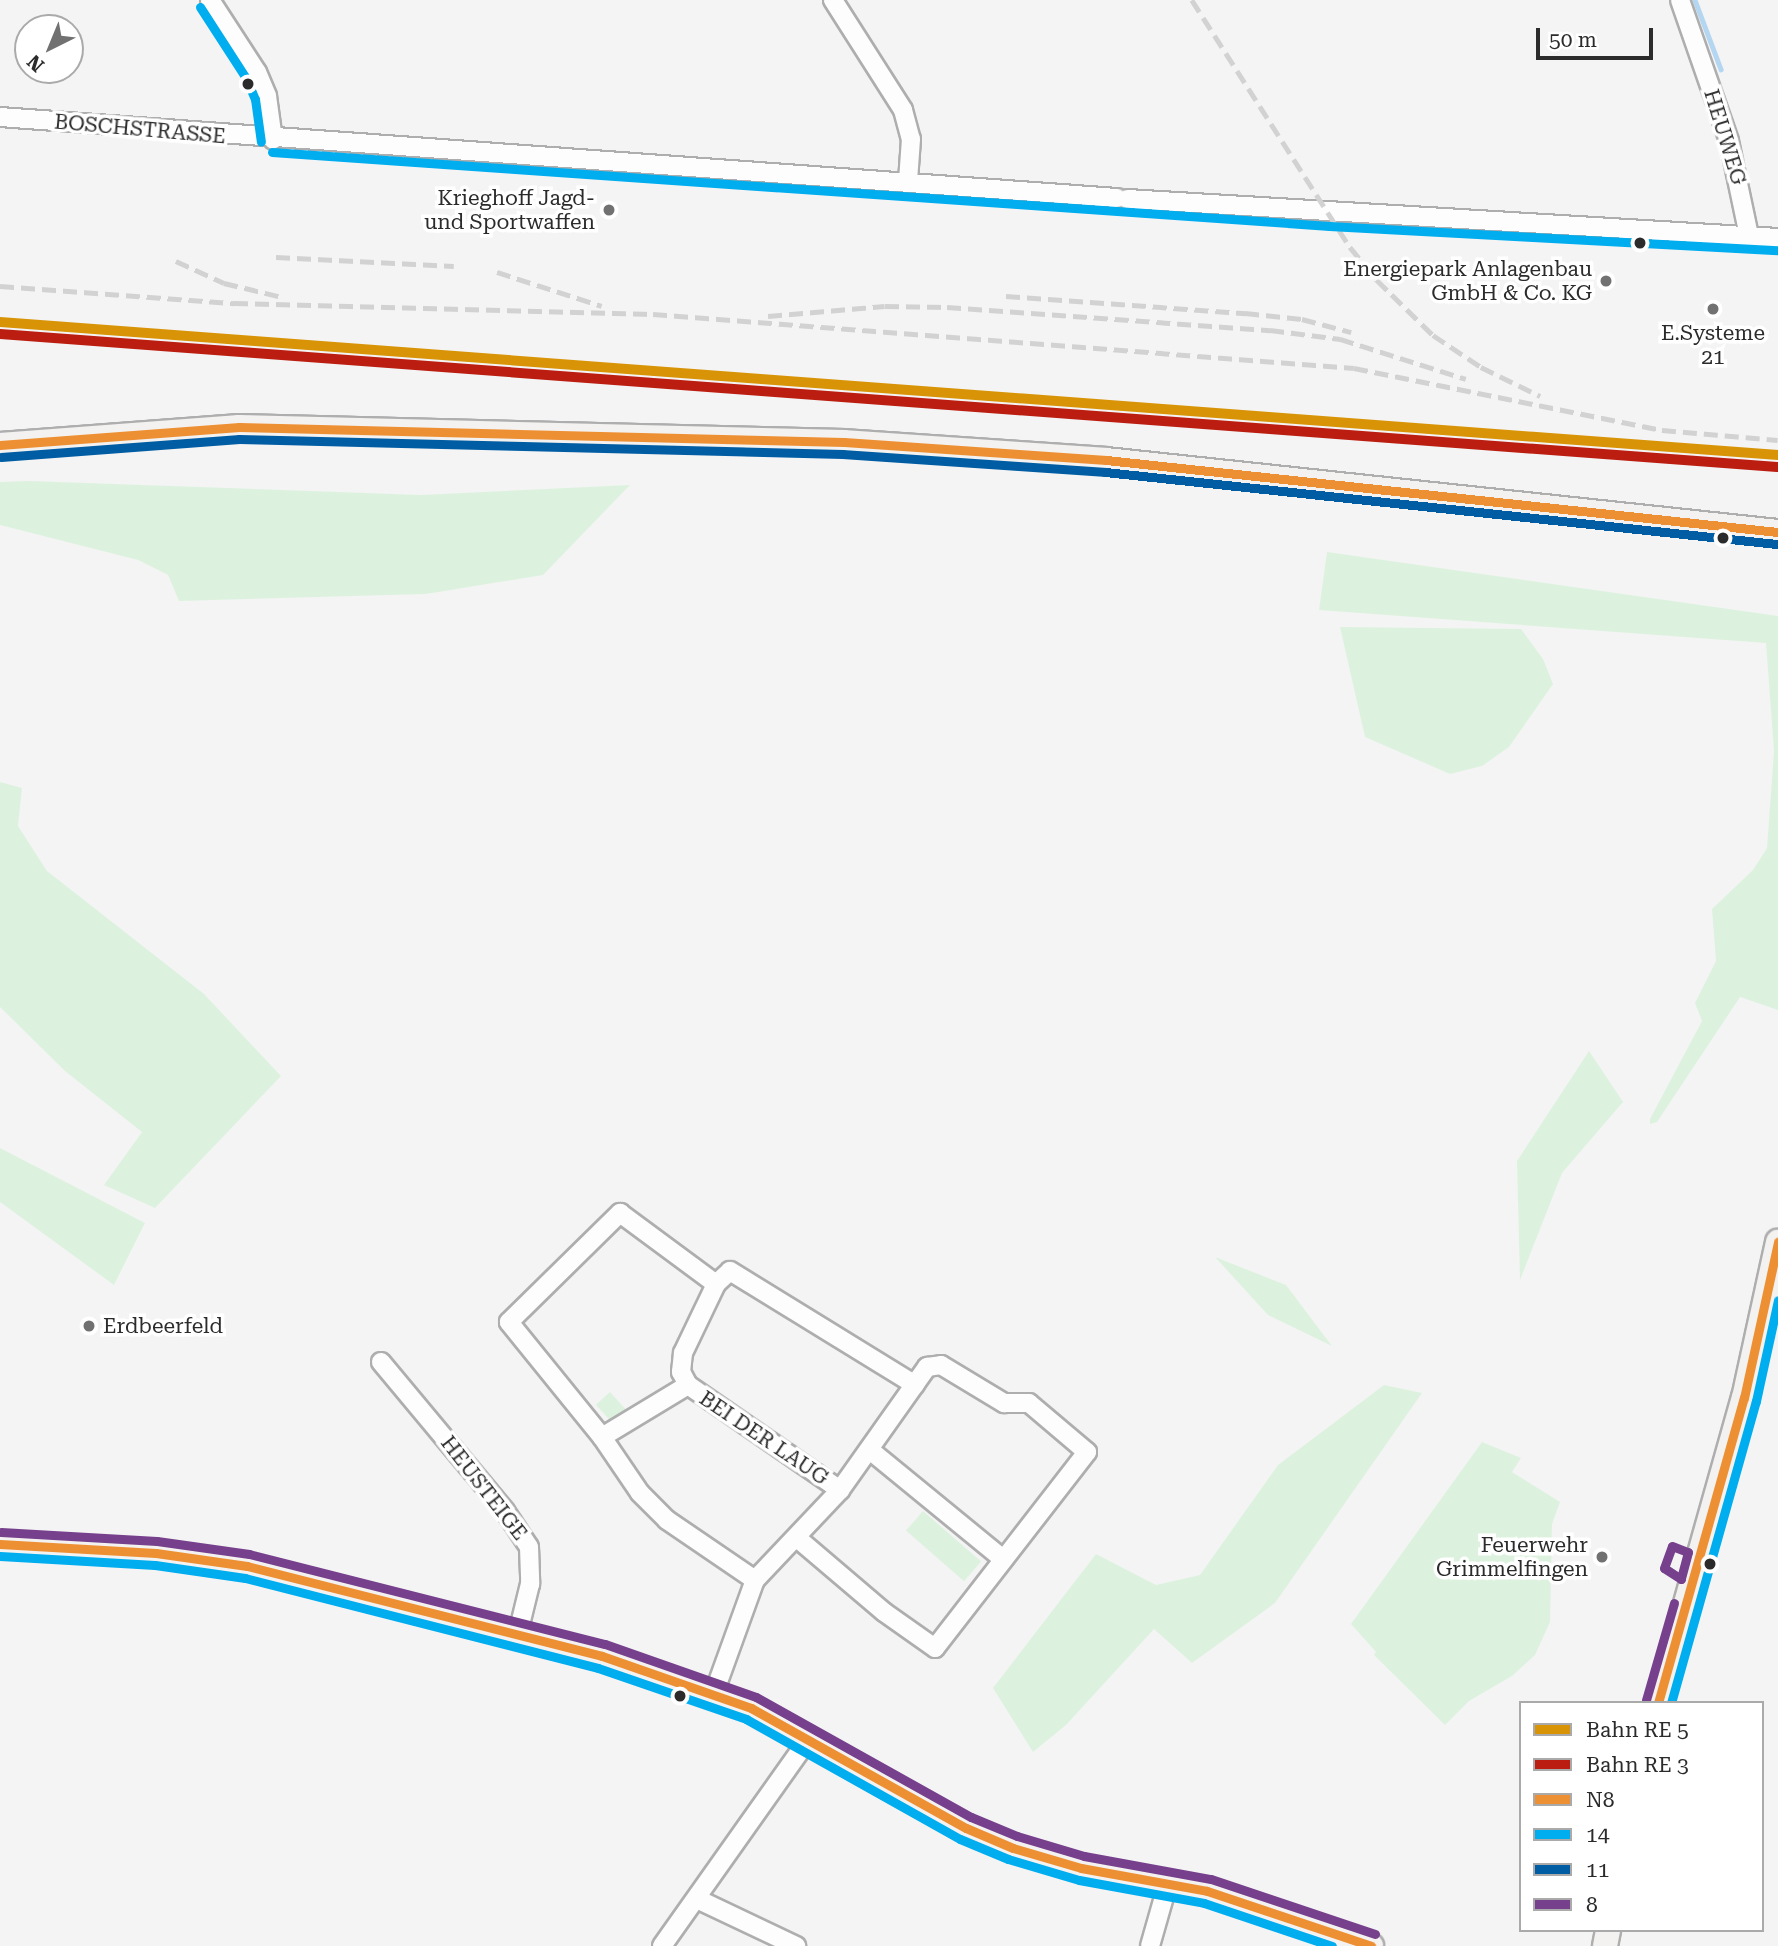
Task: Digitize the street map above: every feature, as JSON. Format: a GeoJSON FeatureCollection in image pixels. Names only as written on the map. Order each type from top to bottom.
{"type":"FeatureCollection","features":[{"type":"Feature","properties":{"kind":"street"},"geometry":{"type":"LineString","coordinates":[[210,0],[257,72],[267,96],[273,140]]}},
{"type":"Feature","properties":{"kind":"street"},"geometry":{"type":"LineString","coordinates":[[833,0],[903,110],[911,139],[908,181]]}},
{"type":"Feature","properties":{"kind":"street","name":"HEUWEG"},"geometry":{"type":"LineString","coordinates":[[1680,0],[1729,141],[1749,236]]}},
{"type":"Feature","properties":{"kind":"street","name":"BOSCHSTRASSE"},"geometry":{"type":"LineString","coordinates":[[0,117],[273,140],[908,181],[1122,199],[1778,238]]}},
{"type":"Feature","properties":{"kind":"street"},"geometry":{"type":"LineString","coordinates":[[0,445],[239,428],[844,442],[1106,460],[1778,532]]}},
{"type":"Feature","properties":{"kind":"street"},"geometry":{"type":"LineString","coordinates":[[716,1284],[620,1213],[509,1322],[602,1437],[640,1493],[667,1520],[755,1580]]}},
{"type":"Feature","properties":{"kind":"street"},"geometry":{"type":"LineString","coordinates":[[1659,1701],[1744,1398],[1778,1242]]}},
{"type":"Feature","properties":{"kind":"street"},"geometry":{"type":"LineString","coordinates":[[602,1437],[688,1385],[681,1372],[683,1353],[716,1284],[730,1271],[772,1293],[915,1385]]}},
{"type":"Feature","properties":{"kind":"street","name":"HEUSTEIGE"},"geometry":{"type":"LineString","coordinates":[[381,1363],[505,1511],[529,1547],[530,1584],[519,1633]]}},
{"type":"Feature","properties":{"kind":"street","name":"BEI DER LAUG"},"geometry":{"type":"LineString","coordinates":[[714,1693],[755,1580],[841,1490],[871,1451],[927,1367],[941,1365],[1004,1403],[1029,1403],[1087,1452],[935,1648],[863,1596],[797,1538]]}},
{"type":"Feature","properties":{"kind":"street","name":"BEI DER LAUG"},"geometry":{"type":"LineString","coordinates":[[688,1385],[841,1490]]}},
{"type":"Feature","properties":{"kind":"street"},"geometry":{"type":"LineString","coordinates":[[871,1451],[1003,1559]]}},
{"type":"Feature","properties":{"kind":"street"},"geometry":{"type":"LineString","coordinates":[[0,1544],[156,1553],[247,1566],[519,1633],[714,1693],[809,1738],[966,1828],[1013,1848],[1081,1868],[1207,1891],[1371,1946]]}},
{"type":"Feature","properties":{"kind":"street"},"geometry":{"type":"LineString","coordinates":[[662,1946],[809,1738]]}},
{"type":"Feature","properties":{"kind":"street"},"geometry":{"type":"LineString","coordinates":[[1150,1946],[1168,1883]]}},
{"type":"Feature","properties":{"kind":"street"},"geometry":{"type":"LineString","coordinates":[[697,1899],[796,1946]]}},
{"type":"Feature","properties":{"kind":"green space"},"geometry":{"type":"Polygon","coordinates":[[[0,482],[421,495],[630,485],[543,575],[426,594],[179,601],[168,575],[138,560],[0,525],[0,482]]]}},
{"type":"Feature","properties":{"kind":"green space"},"geometry":{"type":"Polygon","coordinates":[[[1327,552],[1778,616],[1778,1010],[1740,997],[1657,1122],[1650,1124],[1650,1119],[1702,1021],[1695,1003],[1716,961],[1712,909],[1753,870],[1767,848],[1774,751],[1766,643],[1319,610],[1327,552]]]}},
{"type":"Feature","properties":{"kind":"green space"},"geometry":{"type":"Polygon","coordinates":[[[1340,627],[1521,629],[1543,659],[1553,684],[1509,747],[1482,766],[1450,774],[1365,737],[1340,627]]]}},
{"type":"Feature","properties":{"kind":"green space"},"geometry":{"type":"Polygon","coordinates":[[[0,782],[22,788],[18,826],[47,871],[204,994],[281,1076],[155,1208],[104,1185],[142,1132],[65,1071],[0,1007],[0,782]]]}},
{"type":"Feature","properties":{"kind":"green space"},"geometry":{"type":"Polygon","coordinates":[[[1589,1051],[1623,1102],[1562,1173],[1520,1280],[1517,1161],[1589,1051]]]}},
{"type":"Feature","properties":{"kind":"green space"},"geometry":{"type":"Polygon","coordinates":[[[0,1148],[145,1223],[114,1285],[0,1202],[0,1148]]]}},
{"type":"Feature","properties":{"kind":"green space"},"geometry":{"type":"Polygon","coordinates":[[[1215,1257],[1286,1285],[1332,1346],[1268,1315],[1215,1257]]]}},
{"type":"Feature","properties":{"kind":"green space"},"geometry":{"type":"Polygon","coordinates":[[[1384,1385],[1422,1393],[1275,1603],[1192,1663],[1154,1629],[1066,1725],[1033,1752],[993,1688],[1096,1554],[1156,1585],[1200,1575],[1278,1465],[1384,1385]]]}},
{"type":"Feature","properties":{"kind":"green space"},"geometry":{"type":"Polygon","coordinates":[[[610,1392],[626,1410],[612,1423],[596,1405],[610,1392]]]}},
{"type":"Feature","properties":{"kind":"green space"},"geometry":{"type":"Polygon","coordinates":[[[1482,1442],[1521,1458],[1512,1472],[1560,1502],[1552,1524],[1550,1622],[1535,1655],[1512,1676],[1469,1701],[1445,1725],[1374,1655],[1376,1652],[1351,1624],[1482,1442]]]}},
{"type":"Feature","properties":{"kind":"green space"},"geometry":{"type":"Polygon","coordinates":[[[923,1511],[981,1562],[964,1581],[906,1531],[923,1511]]]}},
{"type":"Feature","properties":{"kind":"waterway"},"geometry":{"type":"LineString","coordinates":[[1695,0],[1721,69]]}},
{"type":"Feature","properties":{"kind":"railway"},"geometry":{"type":"LineString","coordinates":[[1192,0],[1350,247],[1377,280],[1433,335],[1481,367],[1540,396]]}},
{"type":"Feature","properties":{"kind":"railway"},"geometry":{"type":"LineString","coordinates":[[276,257],[454,266]]}},
{"type":"Feature","properties":{"kind":"railway"},"geometry":{"type":"LineString","coordinates":[[176,261],[224,283],[278,296]]}},
{"type":"Feature","properties":{"kind":"railway"},"geometry":{"type":"LineString","coordinates":[[497,272],[602,306]]}},
{"type":"Feature","properties":{"kind":"railway"},"geometry":{"type":"LineString","coordinates":[[0,286],[234,303],[653,314],[1354,368],[1662,430],[1778,440]]}},
{"type":"Feature","properties":{"kind":"railway"},"geometry":{"type":"LineString","coordinates":[[1006,296],[1245,313],[1302,319],[1351,332]]}},
{"type":"Feature","properties":{"kind":"railway"},"geometry":{"type":"LineString","coordinates":[[768,316],[885,306],[947,307],[1270,330],[1340,339],[1466,379]]}},
{"type":"Feature","properties":{"kind":"transit line","name":"14"},"geometry":{"type":"LineString","coordinates":[[200,7],[246,78],[255,99],[261,142]]}},
{"type":"Feature","properties":{"kind":"transit line","name":"14"},"geometry":{"type":"LineString","coordinates":[[272,152],[1329,226],[1777,250]]}},
{"type":"Feature","properties":{"kind":"transit line"},"geometry":{"type":"LineString","coordinates":[[0,322],[1778,455]]}},
{"type":"Feature","properties":{"kind":"transit line"},"geometry":{"type":"LineString","coordinates":[[0,334],[1777,467]]}},
{"type":"Feature","properties":{"kind":"transit line","name":"N8"},"geometry":{"type":"LineString","coordinates":[[0,445],[239,427],[844,442],[1106,460],[1778,532]]}},
{"type":"Feature","properties":{"kind":"transit line","name":"11"},"geometry":{"type":"LineString","coordinates":[[1,457],[239,439],[843,454],[1105,472],[1777,544]]}},
{"type":"Feature","properties":{"kind":"transit line","name":"N8"},"geometry":{"type":"LineString","coordinates":[[1659,1701],[1744,1398],[1778,1242]]}},
{"type":"Feature","properties":{"kind":"transit line","name":"14"},"geometry":{"type":"LineString","coordinates":[[1672,1701],[1756,1401],[1778,1300]]}},
{"type":"Feature","properties":{"kind":"transit line","name":"8"},"geometry":{"type":"LineString","coordinates":[[1,1532],[157,1541],[249,1554],[605,1644],[756,1697],[971,1817],[1017,1836],[1084,1856],[1211,1879],[1375,1934]]}},
{"type":"Feature","properties":{"kind":"transit line","name":"N8"},"geometry":{"type":"LineString","coordinates":[[0,1544],[156,1553],[247,1566],[602,1656],[751,1708],[966,1828],[1013,1848],[1081,1868],[1207,1891],[1371,1946]]}},
{"type":"Feature","properties":{"kind":"transit line","name":"8"},"geometry":{"type":"LineString","coordinates":[[1672,1546],[1688,1552],[1681,1579],[1664,1568],[1672,1546]]}},
{"type":"Feature","properties":{"kind":"transit line","name":"14"},"geometry":{"type":"LineString","coordinates":[[0,1556],[155,1565],[245,1578],[598,1668],[746,1719],[960,1839],[1008,1859],[1079,1880],[1204,1903],[1332,1946]]}},
{"type":"Feature","properties":{"kind":"transit line","name":"8"},"geometry":{"type":"LineString","coordinates":[[1646,1700],[1674,1603]]}},
{"type":"Feature","properties":{"kind":"place","name":"Krieghoff Jagd- und Sportwaffen"},"geometry":{"type":"Point","coordinates":[609,210]}},
{"type":"Feature","properties":{"kind":"place","name":"Energiepark Anlagenbau GmbH & Co. KG"},"geometry":{"type":"Point","coordinates":[1606,281]}},
{"type":"Feature","properties":{"kind":"place","name":"E.Systeme 21"},"geometry":{"type":"Point","coordinates":[1713,309]}},
{"type":"Feature","properties":{"kind":"place","name":"Erdbeerfeld"},"geometry":{"type":"Point","coordinates":[89,1326]}},
{"type":"Feature","properties":{"kind":"place","name":"Feuerwehr Grimmelfingen"},"geometry":{"type":"Point","coordinates":[1602,1557]}}]}
